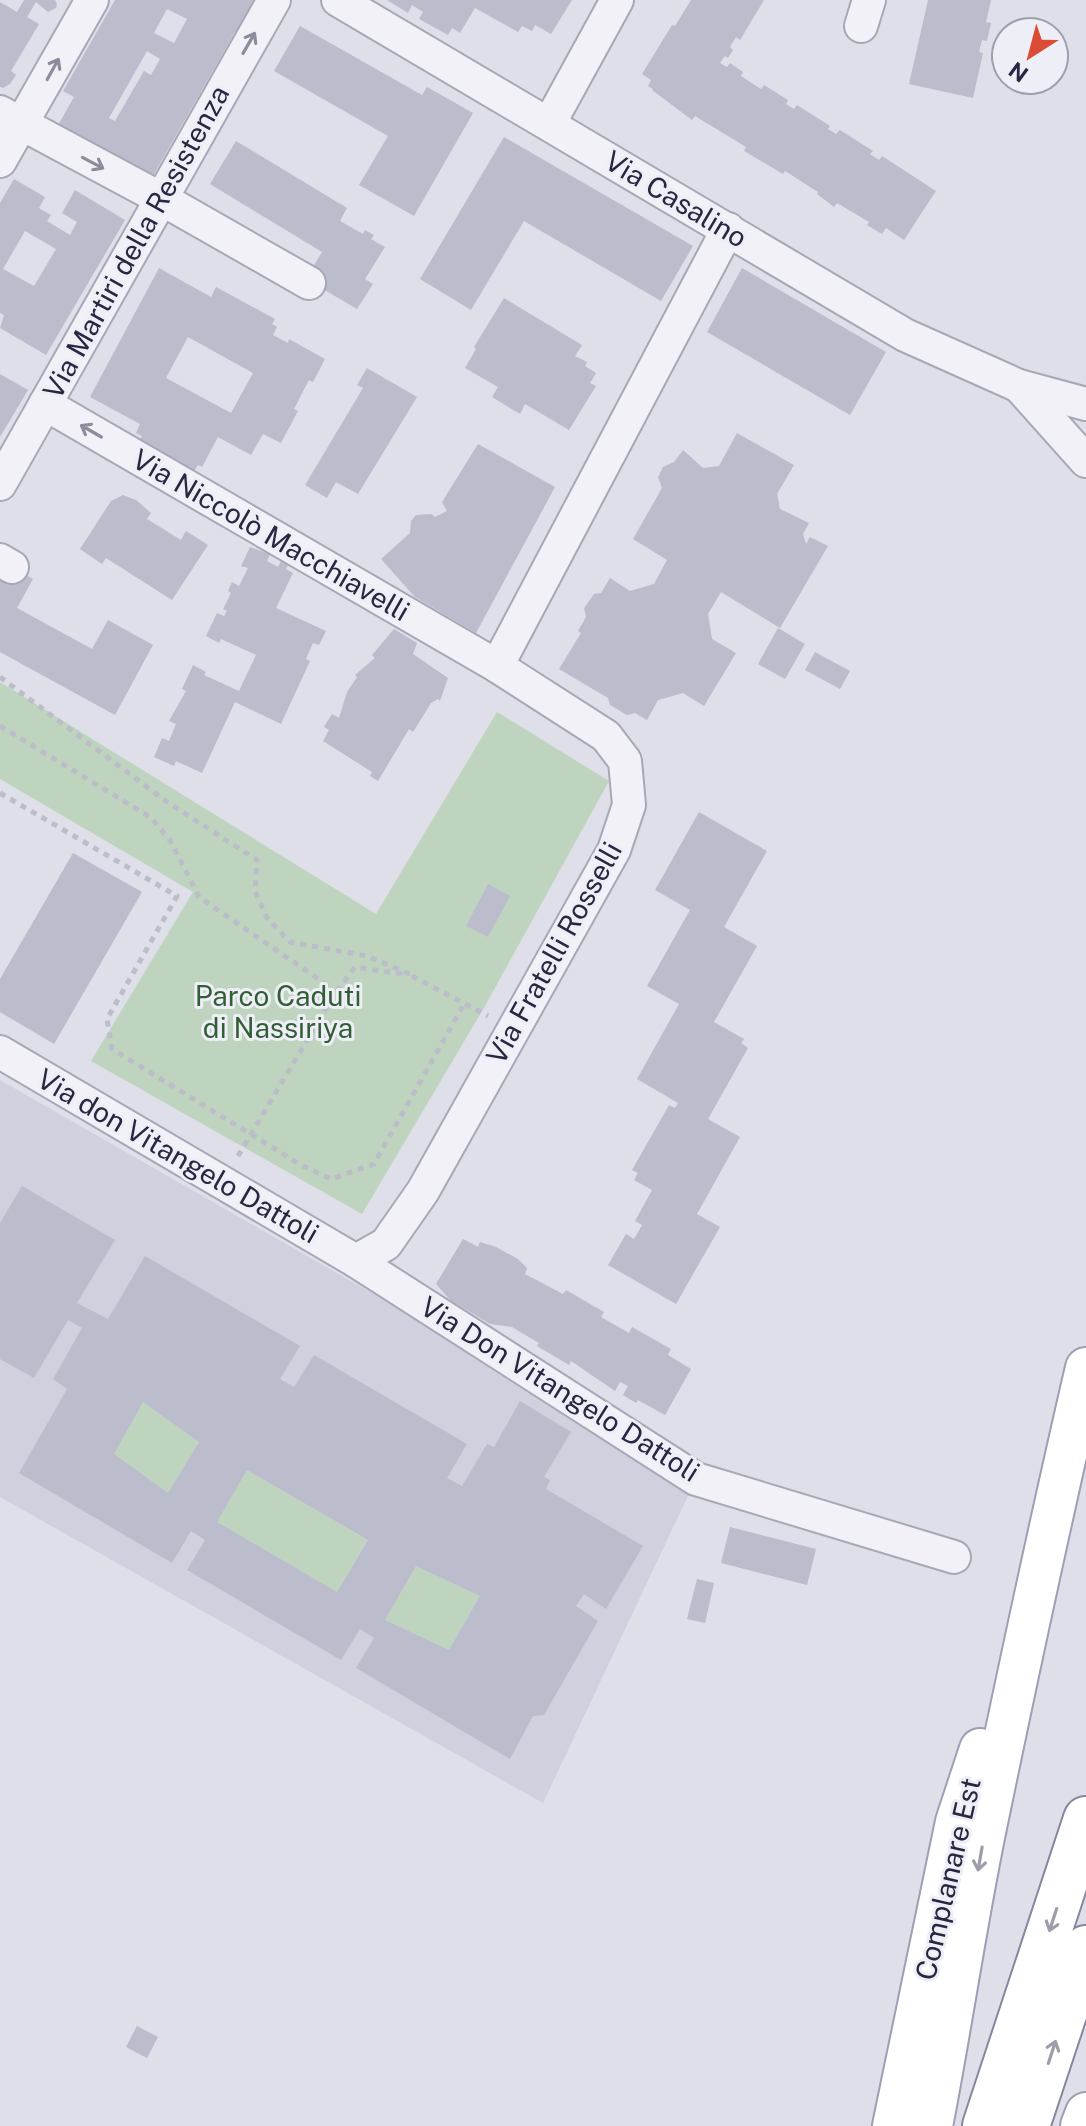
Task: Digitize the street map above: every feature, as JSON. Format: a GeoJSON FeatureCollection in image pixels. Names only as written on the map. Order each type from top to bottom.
{"type":"FeatureCollection","features":[{"type":"Feature","properties":{"kind":"highway"},"geometry":{"type":"LineString","coordinates":[[985,2126],[1086,1819]]}},
{"type":"Feature","properties":{"kind":"highway"},"geometry":{"type":"LineString","coordinates":[[1027,2126],[1086,1948]]}},
{"type":"Feature","properties":{"kind":"main road"},"geometry":{"type":"LineString","coordinates":[[932,2126],[984,1834],[1086,1368]]}},
{"type":"Feature","properties":{"kind":"main road","name":"Complanare Est"},"geometry":{"type":"LineString","coordinates":[[893,2126],[956,1822],[1035,1590]]}},
{"type":"Feature","properties":{"kind":"main road"},"geometry":{"type":"LineString","coordinates":[[1081,2126],[1086,2113]]}},
{"type":"Feature","properties":{"kind":"street"},"geometry":{"type":"LineString","coordinates":[[0,161],[11,118],[92,0]]}},
{"type":"Feature","properties":{"kind":"street","name":"Via Martiri della Resistenza"},"geometry":{"type":"LineString","coordinates":[[0,484],[274,0]]}},
{"type":"Feature","properties":{"kind":"street"},"geometry":{"type":"LineString","coordinates":[[549,124],[617,0]]}},
{"type":"Feature","properties":{"kind":"street","name":"Via Casalino"},"geometry":{"type":"LineString","coordinates":[[356,5],[549,124],[905,335],[1019,386],[1086,404]]}},
{"type":"Feature","properties":{"kind":"street"},"geometry":{"type":"LineString","coordinates":[[11,118],[309,283]]}},
{"type":"Feature","properties":{"kind":"street"},"geometry":{"type":"LineString","coordinates":[[497,666],[728,229]]}},
{"type":"Feature","properties":{"kind":"street","name":"Via Casalino"},"geometry":{"type":"LineString","coordinates":[[1019,386],[1086,461]]}},
{"type":"Feature","properties":{"kind":"street","name":"Via Niccolò Macchiavelli"},"geometry":{"type":"LineString","coordinates":[[45,404],[497,666]]}},
{"type":"Feature","properties":{"kind":"street","name":"Via Fratelli Rosselli"},"geometry":{"type":"LineString","coordinates":[[356,1261],[386,1244],[423,1191],[614,850],[629,805],[625,761],[606,736],[497,666]]}},
{"type":"Feature","properties":{"kind":"street","name":"Via don Vitangelo Dattoli"},"geometry":{"type":"LineString","coordinates":[[0,1052],[356,1261]]}},
{"type":"Feature","properties":{"kind":"street","name":"Via Don Vitangelo Dattoli"},"geometry":{"type":"LineString","coordinates":[[356,1261],[696,1479],[954,1557]]}},
{"type":"Feature","properties":{"kind":"path"},"geometry":{"type":"LineString","coordinates":[[0,677],[167,802],[257,860],[255,891],[267,918],[290,942],[367,956],[414,976],[513,1030]]}},
{"type":"Feature","properties":{"kind":"path"},"geometry":{"type":"LineString","coordinates":[[0,726],[150,817],[170,840],[199,897],[327,985],[334,995]]}},
{"type":"Feature","properties":{"kind":"path"},"geometry":{"type":"LineString","coordinates":[[0,793],[177,896],[107,1019],[112,1049],[301,1165],[331,1179],[374,1164],[464,1004]]}},
{"type":"Feature","properties":{"kind":"path"},"geometry":{"type":"LineString","coordinates":[[223,1182],[334,995],[355,967],[414,976]]}},
{"type":"Feature","properties":{"kind":"shaded area"},"geometry":{"type":"Polygon","coordinates":[[[0,1080],[696,1479],[543,1803],[0,1497],[0,1080]]]}},
{"type":"Feature","properties":{"kind":"green space","name":"Parco Caduti di Nassiriya"},"geometry":{"type":"Polygon","coordinates":[[[0,682],[376,914],[497,712],[609,781],[485,1006],[362,1214],[91,1061],[193,892],[0,779],[0,682]]]}},
{"type":"Feature","properties":{"kind":"green space"},"geometry":{"type":"Polygon","coordinates":[[[143,1402],[199,1442],[168,1493],[114,1454],[143,1402]]]}},
{"type":"Feature","properties":{"kind":"green space"},"geometry":{"type":"Polygon","coordinates":[[[247,1470],[367,1540],[337,1592],[217,1522],[247,1470]]]}},
{"type":"Feature","properties":{"kind":"green space"},"geometry":{"type":"Polygon","coordinates":[[[416,1566],[480,1596],[449,1650],[385,1620],[416,1566]]]}},
{"type":"Feature","properties":{"kind":"building"},"geometry":{"type":"Polygon","coordinates":[[[24,0],[55,0],[57,4],[48,12],[36,2],[27,17],[39,24],[11,71],[16,75],[3,88],[0,87],[0,2],[17,12],[24,0]]]}},
{"type":"Feature","properties":{"kind":"building"},"geometry":{"type":"Polygon","coordinates":[[[115,0],[261,0],[240,35],[235,32],[150,181],[57,127],[74,97],[63,91],[115,0]],[[167,9],[154,33],[174,43],[187,19],[167,9]],[[147,51],[109,118],[115,121],[144,71],[151,75],[160,59],[147,51]]]}},
{"type":"Feature","properties":{"kind":"building"},"geometry":{"type":"Polygon","coordinates":[[[387,0],[572,0],[551,34],[535,25],[532,31],[522,26],[518,32],[475,8],[460,33],[452,28],[448,35],[419,19],[423,12],[412,5],[408,13],[387,0]]]}},
{"type":"Feature","properties":{"kind":"building"},"geometry":{"type":"Polygon","coordinates":[[[691,0],[764,0],[740,40],[736,37],[728,58],[725,56],[720,63],[727,67],[730,63],[743,72],[741,76],[761,89],[764,85],[788,100],[786,104],[794,109],[797,105],[830,126],[828,129],[836,134],[840,130],[873,151],[870,154],[879,160],[882,156],[936,191],[904,240],[886,228],[882,234],[867,225],[869,222],[837,203],[834,207],[818,192],[785,171],[783,174],[744,151],[746,147],[695,116],[692,120],[648,86],[651,80],[642,74],[691,0]]]}},
{"type":"Feature","properties":{"kind":"building"},"geometry":{"type":"Polygon","coordinates":[[[928,0],[991,0],[986,22],[990,23],[990,28],[987,41],[982,40],[979,52],[983,53],[973,98],[909,84],[928,0]]]}},
{"type":"Feature","properties":{"kind":"building"},"geometry":{"type":"Polygon","coordinates":[[[300,26],[422,95],[427,87],[473,113],[414,216],[359,185],[388,136],[274,71],[300,26]]]}},
{"type":"Feature","properties":{"kind":"building"},"geometry":{"type":"Polygon","coordinates":[[[504,137],[693,246],[661,301],[524,221],[471,310],[420,279],[504,137]]]}},
{"type":"Feature","properties":{"kind":"building"},"geometry":{"type":"Polygon","coordinates":[[[236,141],[347,208],[340,221],[363,234],[365,230],[374,235],[371,239],[385,247],[365,279],[373,284],[357,309],[306,279],[322,252],[210,184],[236,141]]]}},
{"type":"Feature","properties":{"kind":"building"},"geometry":{"type":"Polygon","coordinates":[[[14,179],[45,197],[39,208],[51,215],[47,221],[70,235],[77,222],[62,213],[75,190],[125,220],[46,355],[0,328],[4,315],[0,313],[0,203],[14,179]],[[25,231],[3,269],[34,286],[56,249],[25,231]]]}},
{"type":"Feature","properties":{"kind":"building"},"geometry":{"type":"Polygon","coordinates":[[[159,268],[211,297],[216,287],[275,319],[272,324],[277,327],[273,335],[288,343],[289,339],[325,359],[313,382],[309,380],[294,409],[298,411],[281,443],[263,434],[251,455],[218,437],[202,467],[198,465],[193,473],[139,442],[142,436],[136,433],[140,424],[90,397],[159,268]],[[188,337],[166,378],[231,413],[253,373],[188,337]]]}},
{"type":"Feature","properties":{"kind":"building"},"geometry":{"type":"Polygon","coordinates":[[[742,268],[886,352],[850,415],[707,332],[742,268]]]}},
{"type":"Feature","properties":{"kind":"building"},"geometry":{"type":"Polygon","coordinates":[[[504,298],[582,345],[575,356],[587,362],[585,366],[596,373],[590,383],[596,386],[569,430],[525,404],[520,414],[492,397],[498,387],[465,368],[504,298]]]}},
{"type":"Feature","properties":{"kind":"building"},"geometry":{"type":"Polygon","coordinates":[[[367,368],[417,397],[358,494],[336,482],[327,498],[305,485],[363,388],[357,385],[367,368]]]}},
{"type":"Feature","properties":{"kind":"building"},"geometry":{"type":"Polygon","coordinates":[[[0,374],[28,390],[0,437],[0,374]]]}},
{"type":"Feature","properties":{"kind":"building"},"geometry":{"type":"Polygon","coordinates":[[[737,433],[794,465],[777,494],[780,509],[809,523],[803,534],[806,544],[810,537],[828,546],[780,628],[721,592],[708,614],[712,639],[736,653],[704,706],[683,693],[658,700],[647,720],[635,713],[627,715],[610,705],[608,698],[559,669],[581,633],[578,631],[586,617],[584,608],[594,594],[601,593],[610,578],[630,591],[654,584],[667,560],[633,539],[662,488],[658,477],[663,467],[674,462],[683,450],[703,468],[719,466],[737,433]]]}},
{"type":"Feature","properties":{"kind":"building"},"geometry":{"type":"Polygon","coordinates":[[[478,444],[555,487],[476,633],[415,597],[381,559],[410,533],[411,521],[416,515],[431,514],[435,517],[447,511],[442,502],[478,444]]]}},
{"type":"Feature","properties":{"kind":"building"},"geometry":{"type":"Polygon","coordinates":[[[123,495],[136,500],[151,513],[147,519],[181,540],[186,531],[208,545],[172,600],[106,558],[102,564],[80,549],[111,501],[123,495]]]}},
{"type":"Feature","properties":{"kind":"building"},"geometry":{"type":"Polygon","coordinates":[[[250,547],[270,554],[267,561],[278,567],[282,559],[289,563],[286,569],[293,573],[276,608],[326,631],[319,645],[313,643],[306,659],[310,661],[281,724],[235,702],[202,773],[176,761],[174,766],[154,757],[162,738],[169,741],[176,724],[169,721],[186,691],[182,689],[193,665],[206,672],[204,675],[239,691],[256,655],[221,639],[219,643],[206,636],[217,613],[224,616],[227,611],[223,609],[231,593],[228,591],[232,582],[239,586],[248,568],[241,566],[250,547]]]}},
{"type":"Feature","properties":{"kind":"building"},"geometry":{"type":"Polygon","coordinates":[[[0,561],[33,579],[17,608],[92,649],[108,620],[153,645],[115,715],[0,652],[0,561]]]}},
{"type":"Feature","properties":{"kind":"building"},"geometry":{"type":"Polygon","coordinates":[[[778,628],[805,644],[785,679],[758,664],[778,628]]]}},
{"type":"Feature","properties":{"kind":"building"},"geometry":{"type":"Polygon","coordinates":[[[394,629],[417,643],[413,654],[448,678],[440,701],[431,703],[413,732],[409,729],[378,781],[370,776],[372,772],[323,741],[329,730],[324,727],[332,714],[339,718],[347,692],[357,677],[355,675],[375,658],[372,655],[394,629]]]}},
{"type":"Feature","properties":{"kind":"building"},"geometry":{"type":"Polygon","coordinates":[[[815,652],[850,671],[840,689],[805,670],[815,652]]]}},
{"type":"Feature","properties":{"kind":"building"},"geometry":{"type":"Polygon","coordinates":[[[699,812],[767,851],[724,927],[757,946],[714,1022],[744,1039],[741,1043],[748,1048],[708,1119],[740,1137],[697,1214],[720,1227],[676,1304],[608,1265],[626,1234],[634,1239],[642,1225],[635,1221],[652,1190],[634,1180],[638,1173],[632,1170],[669,1105],[675,1108],[678,1103],[637,1079],[679,1004],[647,986],[690,910],[655,890],[699,812]]]}},
{"type":"Feature","properties":{"kind":"building"},"geometry":{"type":"Polygon","coordinates":[[[73,853],[142,892],[54,1044],[0,1012],[0,979],[73,853]]]}},
{"type":"Feature","properties":{"kind":"building"},"geometry":{"type":"Polygon","coordinates":[[[488,884],[510,896],[488,937],[466,926],[488,884]]]}},
{"type":"Feature","properties":{"kind":"building"},"geometry":{"type":"Polygon","coordinates":[[[22,1186],[115,1240],[77,1303],[108,1319],[145,1256],[300,1346],[280,1379],[294,1387],[314,1355],[467,1444],[447,1478],[462,1486],[487,1444],[494,1447],[520,1401],[571,1432],[544,1477],[550,1480],[546,1489],[643,1546],[606,1609],[584,1594],[576,1606],[598,1621],[544,1715],[533,1716],[510,1759],[356,1668],[374,1638],[360,1629],[341,1660],[187,1570],[205,1540],[191,1531],[172,1563],[19,1473],[67,1389],[53,1379],[82,1328],[68,1320],[34,1378],[0,1359],[0,1223],[22,1186]],[[143,1402],[114,1454],[168,1493],[199,1442],[143,1402]],[[247,1470],[217,1522],[337,1592],[368,1540],[247,1470]],[[416,1566],[385,1620],[449,1650],[480,1596],[416,1566]]]}},
{"type":"Feature","properties":{"kind":"building"},"geometry":{"type":"Polygon","coordinates":[[[463,1239],[478,1247],[480,1242],[496,1247],[518,1259],[527,1268],[525,1274],[563,1294],[566,1290],[604,1312],[601,1317],[629,1333],[632,1327],[671,1349],[668,1355],[691,1369],[665,1415],[623,1395],[628,1386],[620,1382],[615,1391],[571,1361],[569,1365],[537,1346],[539,1343],[512,1327],[490,1324],[450,1300],[436,1284],[463,1239]]]}},
{"type":"Feature","properties":{"kind":"building"},"geometry":{"type":"Polygon","coordinates":[[[730,1527],[816,1549],[807,1585],[721,1563],[730,1527]]]}},
{"type":"Feature","properties":{"kind":"building"},"geometry":{"type":"Polygon","coordinates":[[[697,1579],[714,1583],[705,1623],[687,1619],[697,1579]]]}},
{"type":"Feature","properties":{"kind":"building"},"geometry":{"type":"Polygon","coordinates":[[[137,2026],[158,2037],[147,2058],[126,2047],[137,2026]]]}}]}
